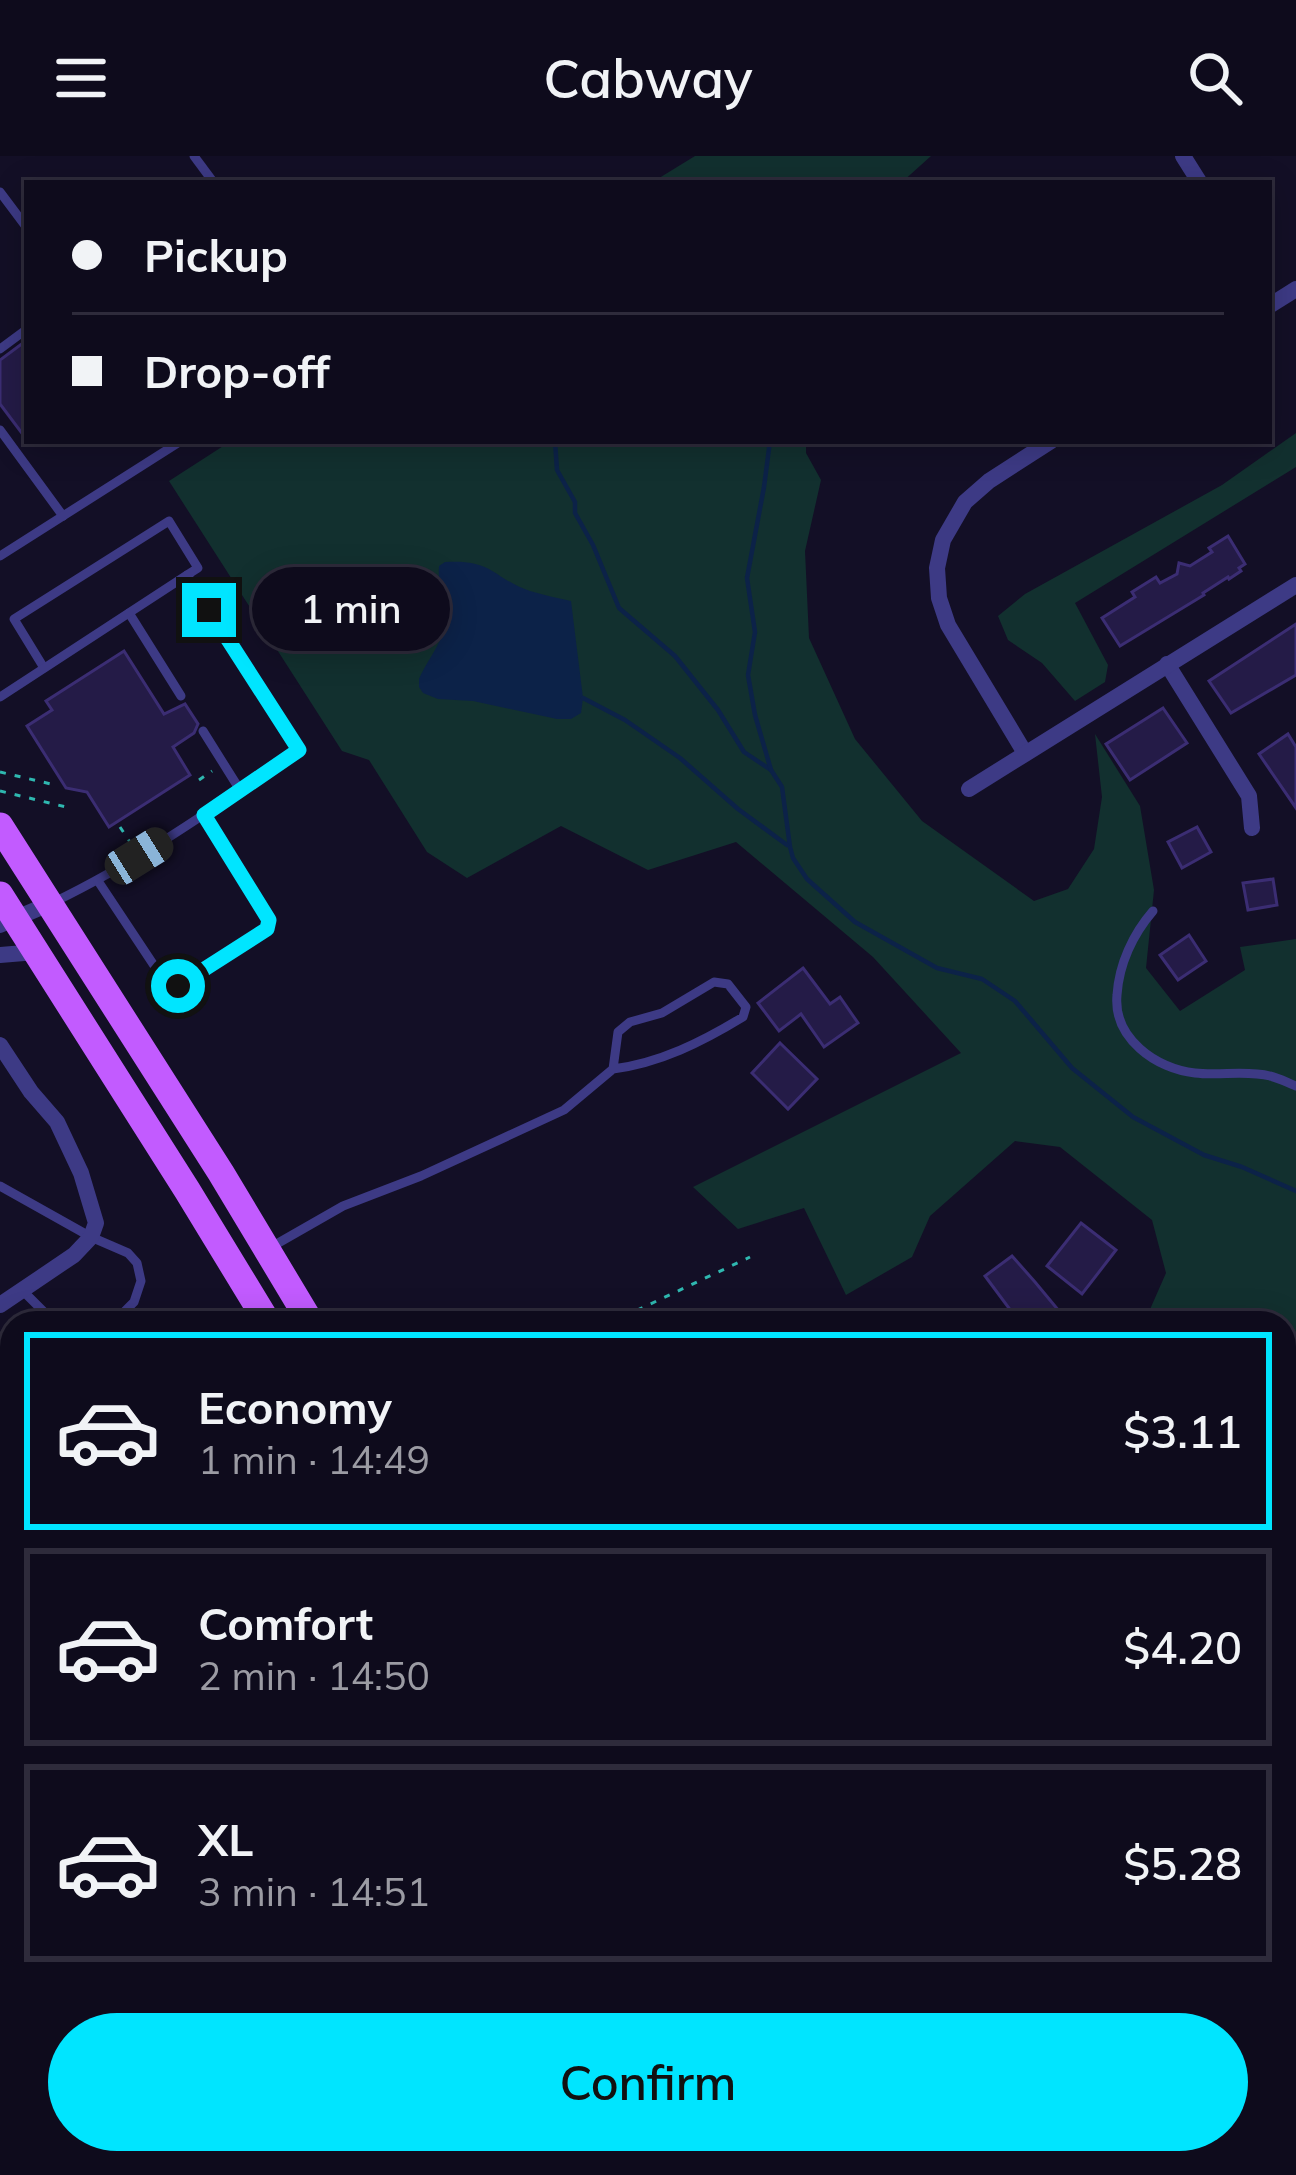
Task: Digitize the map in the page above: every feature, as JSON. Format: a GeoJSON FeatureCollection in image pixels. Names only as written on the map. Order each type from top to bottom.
{"type":"FeatureCollection","features":[{"type":"Feature","properties":{"kind":"main road"},"geometry":{"type":"LineString","coordinates":[[0,826],[304,1311]]}},
{"type":"Feature","properties":{"kind":"main road"},"geometry":{"type":"LineString","coordinates":[[5,912],[188,1190],[261,1311]]}},
{"type":"Feature","properties":{"kind":"street"},"geometry":{"type":"LineString","coordinates":[[1025,753],[948,625],[939,598],[937,568],[949,526],[965,502],[1046,444]]}},
{"type":"Feature","properties":{"kind":"street"},"geometry":{"type":"LineString","coordinates":[[969,789],[1296,585]]}},
{"type":"Feature","properties":{"kind":"street"},"geometry":{"type":"LineString","coordinates":[[1167,664],[1249,796],[1252,828]]}},
{"type":"Feature","properties":{"kind":"street"},"geometry":{"type":"LineString","coordinates":[[5,912],[50,904]]}},
{"type":"Feature","properties":{"kind":"street"},"geometry":{"type":"LineString","coordinates":[[0,955],[35,952]]}},
{"type":"Feature","properties":{"kind":"street"},"geometry":{"type":"LineString","coordinates":[[0,1045],[6,1068],[57,1122],[96,1223],[91,1237],[74,1255],[0,1305]]}},
{"type":"Feature","properties":{"kind":"lane"},"geometry":{"type":"LineString","coordinates":[[0,192],[24,227]]}},
{"type":"Feature","properties":{"kind":"lane"},"geometry":{"type":"LineString","coordinates":[[0,349],[24,330]]}},
{"type":"Feature","properties":{"kind":"lane"},"geometry":{"type":"LineString","coordinates":[[0,430],[63,516]]}},
{"type":"Feature","properties":{"kind":"lane"},"geometry":{"type":"LineString","coordinates":[[0,556],[176,444]]}},
{"type":"Feature","properties":{"kind":"lane"},"geometry":{"type":"LineString","coordinates":[[0,697],[198,568],[169,521],[14,620],[44,668]]}},
{"type":"Feature","properties":{"kind":"lane"},"geometry":{"type":"LineString","coordinates":[[50,904],[139,856],[299,750],[187,575]]}},
{"type":"Feature","properties":{"kind":"lane"},"geometry":{"type":"LineString","coordinates":[[129,613],[181,696]]}},
{"type":"Feature","properties":{"kind":"lane"},"geometry":{"type":"LineString","coordinates":[[202,731],[240,790]]}},
{"type":"Feature","properties":{"kind":"lane"},"geometry":{"type":"LineString","coordinates":[[98,881],[167,985],[178,986],[267,929],[269,920],[204,815]]}},
{"type":"Feature","properties":{"kind":"lane"},"geometry":{"type":"LineString","coordinates":[[1154,911],[1137,928],[1118,986],[1118,1012],[1130,1039],[1160,1064],[1192,1073],[1267,1075],[1296,1086]]}},
{"type":"Feature","properties":{"kind":"lane"},"geometry":{"type":"LineString","coordinates":[[268,1249],[343,1206],[422,1176],[564,1110],[613,1069],[646,1065],[708,1039],[743,1017],[746,1007],[728,984],[714,982],[618,1032],[613,1069]]}},
{"type":"Feature","properties":{"kind":"lane"},"geometry":{"type":"LineString","coordinates":[[0,1186],[128,1253],[137,1263],[141,1281],[134,1302],[125,1311]]}},
{"type":"Feature","properties":{"kind":"lane"},"geometry":{"type":"LineString","coordinates":[[22,1290],[43,1311]]}},
{"type":"Feature","properties":{"kind":"path"},"geometry":{"type":"LineString","coordinates":[[199,780],[224,764]]}},
{"type":"Feature","properties":{"kind":"path"},"geometry":{"type":"LineString","coordinates":[[0,772],[52,784]]}},
{"type":"Feature","properties":{"kind":"path"},"geometry":{"type":"LineString","coordinates":[[0,791],[66,807]]}},
{"type":"Feature","properties":{"kind":"path"},"geometry":{"type":"LineString","coordinates":[[120,827],[139,856]]}},
{"type":"Feature","properties":{"kind":"path"},"geometry":{"type":"LineString","coordinates":[[635,1311],[750,1257]]}},
{"type":"Feature","properties":{"kind":"green space"},"geometry":{"type":"Polygon","coordinates":[[[695,156],[931,156],[904,180],[656,180],[695,156]]]}},
{"type":"Feature","properties":{"kind":"green space"},"geometry":{"type":"Polygon","coordinates":[[[1296,433],[1296,467],[1075,603],[1108,665],[1105,682],[1075,701],[1042,663],[1008,640],[998,616],[1025,594],[1222,485],[1296,433]]]}},
{"type":"Feature","properties":{"kind":"green space"},"geometry":{"type":"Polygon","coordinates":[[[226,444],[806,444],[821,480],[805,551],[809,638],[855,739],[922,821],[1034,901],[1068,889],[1094,849],[1102,797],[1095,734],[1140,806],[1154,890],[1146,968],[1180,1011],[1245,970],[1240,947],[1296,939],[1296,1311],[1149,1311],[1166,1273],[1152,1220],[1060,1147],[1015,1141],[930,1216],[912,1257],[846,1295],[804,1208],[738,1229],[693,1187],[961,1053],[873,957],[736,842],[648,870],[561,826],[467,878],[427,852],[369,760],[342,751],[169,481],[226,444]]]}},
{"type":"Feature","properties":{"kind":"water"},"geometry":{"type":"Polygon","coordinates":[[[474,563],[517,586],[571,601],[581,713],[557,719],[423,693],[419,679],[444,626],[439,566],[474,563]]]}},
{"type":"Feature","properties":{"kind":"building"},"geometry":{"type":"Polygon","coordinates":[[[24,342],[24,436],[0,404],[0,360],[24,342]]]}},
{"type":"Feature","properties":{"kind":"building"},"geometry":{"type":"Polygon","coordinates":[[[1228,536],[1245,564],[1241,571],[1120,646],[1102,618],[1135,597],[1132,592],[1156,577],[1160,583],[1177,574],[1179,563],[1190,566],[1228,536]]]}},
{"type":"Feature","properties":{"kind":"building"},"geometry":{"type":"Polygon","coordinates":[[[1296,624],[1296,675],[1231,713],[1209,681],[1296,624]]]}},
{"type":"Feature","properties":{"kind":"building"},"geometry":{"type":"Polygon","coordinates":[[[124,651],[164,714],[185,704],[198,724],[194,733],[173,747],[190,775],[109,827],[87,792],[66,788],[27,726],[52,710],[46,701],[124,651]]]}},
{"type":"Feature","properties":{"kind":"building"},"geometry":{"type":"Polygon","coordinates":[[[1163,708],[1187,743],[1130,780],[1106,744],[1163,708]]]}},
{"type":"Feature","properties":{"kind":"building"},"geometry":{"type":"Polygon","coordinates":[[[1288,734],[1296,747],[1296,808],[1259,754],[1288,734]]]}},
{"type":"Feature","properties":{"kind":"building"},"geometry":{"type":"Polygon","coordinates":[[[1197,827],[1211,852],[1182,868],[1168,842],[1197,827]]]}},
{"type":"Feature","properties":{"kind":"building"},"geometry":{"type":"Polygon","coordinates":[[[1273,879],[1277,905],[1248,910],[1243,883],[1273,879]]]}},
{"type":"Feature","properties":{"kind":"building"},"geometry":{"type":"Polygon","coordinates":[[[1189,935],[1206,961],[1178,980],[1160,955],[1189,935]]]}},
{"type":"Feature","properties":{"kind":"building"},"geometry":{"type":"Polygon","coordinates":[[[803,968],[830,1004],[840,997],[858,1023],[824,1047],[801,1014],[779,1031],[758,1003],[803,968]]]}},
{"type":"Feature","properties":{"kind":"building"},"geometry":{"type":"Polygon","coordinates":[[[780,1043],[817,1079],[788,1109],[752,1073],[780,1043]]]}},
{"type":"Feature","properties":{"kind":"building"},"geometry":{"type":"Polygon","coordinates":[[[1081,1223],[1116,1250],[1082,1294],[1047,1266],[1081,1223]]]}},
{"type":"Feature","properties":{"kind":"building"},"geometry":{"type":"Polygon","coordinates":[[[1012,1256],[1059,1311],[1011,1311],[985,1276],[1012,1256]]]}},
{"type":"Feature","properties":{"kind":"waterway"},"geometry":{"type":"LineString","coordinates":[[555,444],[557,470],[619,608],[675,656],[744,752],[771,770]]}},
{"type":"Feature","properties":{"kind":"waterway"},"geometry":{"type":"LineString","coordinates":[[770,444],[747,578],[755,632],[748,675],[771,770],[782,787],[793,858],[807,879],[855,922],[937,968],[982,979],[1015,1001],[1072,1068],[1133,1117],[1204,1155],[1296,1191]]}},
{"type":"Feature","properties":{"kind":"waterway"},"geometry":{"type":"LineString","coordinates":[[583,698],[680,758],[787,845]]}},
{"type":"Feature","properties":{"kind":"route"},"geometry":{"type":"LineString","coordinates":[[178,986],[267,929],[269,920],[204,815],[299,750],[209,610]]}}]}
